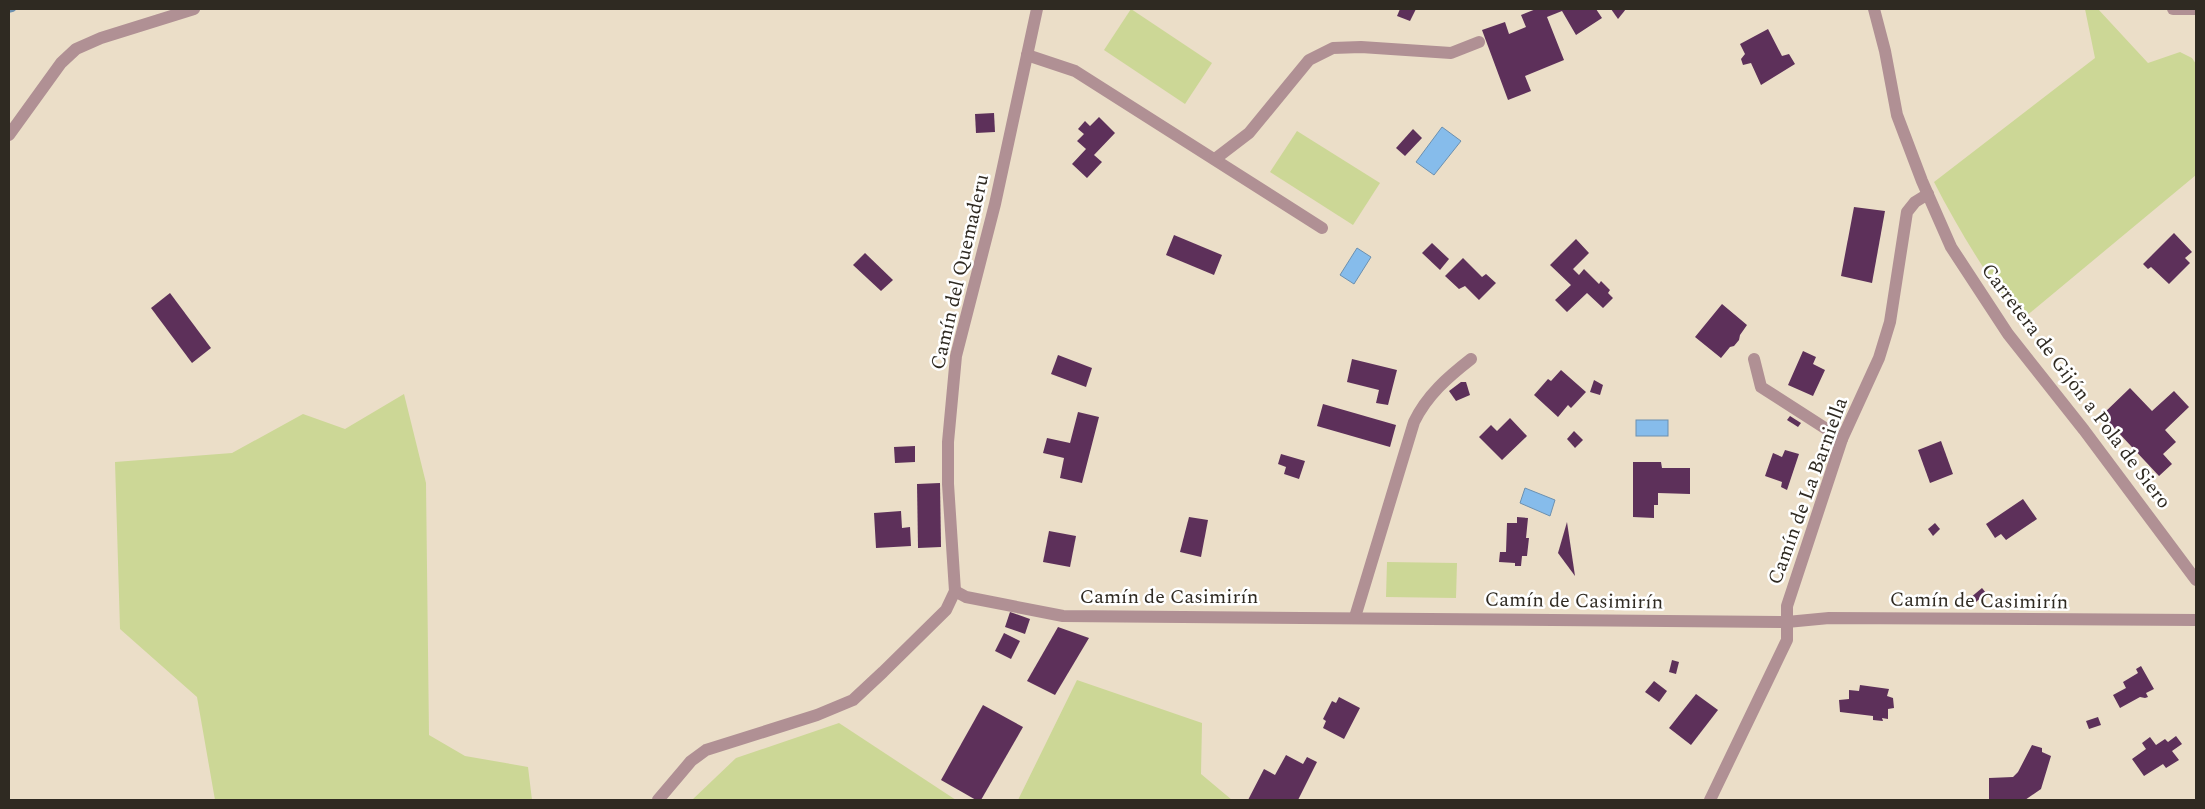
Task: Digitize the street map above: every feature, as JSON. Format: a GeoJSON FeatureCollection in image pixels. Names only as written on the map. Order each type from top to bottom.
{"type":"FeatureCollection","features":[{"type":"Feature","properties":{"kind":"street"},"geometry":{"type":"LineString","coordinates":[[9,135],[61,64],[76,49],[101,38],[194,9]]}},
{"type":"Feature","properties":{"kind":"street","name":"Camín del Quemaderu"},"geometry":{"type":"LineString","coordinates":[[955,591],[952,574],[948,459],[956,356],[995,204],[1037,9]]}},
{"type":"Feature","properties":{"kind":"street","name":"Carretera de Gijón a Pola de Siero"},"geometry":{"type":"LineString","coordinates":[[1874,9],[1885,51],[1897,115],[1951,247],[2008,334],[2196,580]]}},
{"type":"Feature","properties":{"kind":"street"},"geometry":{"type":"LineString","coordinates":[[2174,9],[2196,9]]}},
{"type":"Feature","properties":{"kind":"street"},"geometry":{"type":"LineString","coordinates":[[1214,160],[1249,133],[1310,60],[1333,48],[1361,47],[1452,53],[1479,42]]}},
{"type":"Feature","properties":{"kind":"street"},"geometry":{"type":"LineString","coordinates":[[1027,54],[1075,71],[1322,228]]}},
{"type":"Feature","properties":{"kind":"street","name":"Camín de La Barniella"},"geometry":{"type":"LineString","coordinates":[[1710,800],[1787,640],[1787,606],[1842,439],[1879,358],[1890,322],[1907,212],[1915,202],[1928,194]]}},
{"type":"Feature","properties":{"kind":"street"},"geometry":{"type":"LineString","coordinates":[[1754,358],[1761,388],[1842,439]]}},
{"type":"Feature","properties":{"kind":"street"},"geometry":{"type":"LineString","coordinates":[[1355,617],[1414,422],[1422,405],[1444,380],[1471,359]]}},
{"type":"Feature","properties":{"kind":"street"},"geometry":{"type":"LineString","coordinates":[[658,800],[691,761],[706,750],[817,715],[852,700],[946,610],[955,591]]}},
{"type":"Feature","properties":{"kind":"street","name":"Camín de Casimirín"},"geometry":{"type":"LineString","coordinates":[[955,591],[966,597],[1063,616],[1787,622],[1829,618],[2196,620]]}},
{"type":"Feature","properties":{"kind":"green space"},"geometry":{"type":"Polygon","coordinates":[[[1131,9],[1212,63],[1185,104],[1104,50],[1131,9]]]}},
{"type":"Feature","properties":{"kind":"green space"},"geometry":{"type":"Polygon","coordinates":[[[2085,9],[2098,9],[2148,63],[2180,52],[2192,58],[2196,64],[2196,175],[2019,322],[1974,253],[1934,182],[2095,58],[2085,9]]]}},
{"type":"Feature","properties":{"kind":"green space"},"geometry":{"type":"Polygon","coordinates":[[[1297,131],[1380,183],[1353,225],[1270,172],[1297,131]]]}},
{"type":"Feature","properties":{"kind":"green space"},"geometry":{"type":"Polygon","coordinates":[[[404,394],[426,483],[429,735],[465,756],[528,767],[532,800],[215,800],[197,697],[120,629],[115,462],[232,453],[303,414],[345,429],[404,394]]]}},
{"type":"Feature","properties":{"kind":"green space"},"geometry":{"type":"Polygon","coordinates":[[[1387,562],[1457,563],[1456,598],[1386,597],[1387,562]]]}},
{"type":"Feature","properties":{"kind":"green space"},"geometry":{"type":"Polygon","coordinates":[[[1077,680],[1202,723],[1201,774],[1232,800],[1018,800],[1077,680]]]}},
{"type":"Feature","properties":{"kind":"green space"},"geometry":{"type":"Polygon","coordinates":[[[839,723],[956,800],[692,800],[736,758],[839,723]]]}},
{"type":"Feature","properties":{"kind":"water"},"geometry":{"type":"Polygon","coordinates":[[[1442,127],[1461,141],[1434,175],[1416,162],[1442,127]]]}},
{"type":"Feature","properties":{"kind":"water"},"geometry":{"type":"Polygon","coordinates":[[[1357,248],[1371,257],[1354,284],[1340,275],[1357,248]]]}},
{"type":"Feature","properties":{"kind":"water"},"geometry":{"type":"Polygon","coordinates":[[[1636,420],[1668,420],[1668,436],[1636,436],[1636,420]]]}},
{"type":"Feature","properties":{"kind":"water"},"geometry":{"type":"Polygon","coordinates":[[[1525,488],[1555,500],[1550,516],[1520,503],[1525,488]]]}},
{"type":"Feature","properties":{"kind":"building"},"geometry":{"type":"Polygon","coordinates":[[[1400,9],[1416,9],[1410,21],[1397,16],[1400,9]]]}},
{"type":"Feature","properties":{"kind":"building"},"geometry":{"type":"Polygon","coordinates":[[[1536,9],[1596,9],[1602,18],[1576,35],[1562,11],[1547,17],[1564,60],[1525,76],[1531,91],[1508,100],[1482,30],[1505,22],[1509,34],[1526,27],[1521,15],[1536,9]]]}},
{"type":"Feature","properties":{"kind":"building"},"geometry":{"type":"Polygon","coordinates":[[[1611,9],[1626,9],[1618,19],[1611,9]]]}},
{"type":"Feature","properties":{"kind":"building"},"geometry":{"type":"Polygon","coordinates":[[[1768,29],[1782,56],[1789,54],[1795,64],[1761,85],[1751,63],[1743,65],[1741,59],[1745,54],[1740,44],[1768,29]]]}},
{"type":"Feature","properties":{"kind":"building"},"geometry":{"type":"Polygon","coordinates":[[[994,113],[995,132],[976,133],[975,114],[994,113]]]}},
{"type":"Feature","properties":{"kind":"building"},"geometry":{"type":"Polygon","coordinates":[[[1099,117],[1115,133],[1094,155],[1102,162],[1087,178],[1072,164],[1086,149],[1077,141],[1084,134],[1078,129],[1085,121],[1090,126],[1099,117]]]}},
{"type":"Feature","properties":{"kind":"building"},"geometry":{"type":"Polygon","coordinates":[[[1413,129],[1422,138],[1405,156],[1396,148],[1413,129]]]}},
{"type":"Feature","properties":{"kind":"building"},"geometry":{"type":"Polygon","coordinates":[[[1854,207],[1885,211],[1872,283],[1841,276],[1854,207]]]}},
{"type":"Feature","properties":{"kind":"building"},"geometry":{"type":"Polygon","coordinates":[[[2174,233],[2192,252],[2185,258],[2190,263],[2169,284],[2151,267],[2148,269],[2143,264],[2174,233]]]}},
{"type":"Feature","properties":{"kind":"building"},"geometry":{"type":"Polygon","coordinates":[[[1174,235],[1222,255],[1214,275],[1166,255],[1174,235]]]}},
{"type":"Feature","properties":{"kind":"building"},"geometry":{"type":"Polygon","coordinates":[[[1576,239],[1589,253],[1573,269],[1579,275],[1584,269],[1599,284],[1601,281],[1610,290],[1608,293],[1613,298],[1603,308],[1587,293],[1567,312],[1555,300],[1571,285],[1550,265],[1576,239]]]}},
{"type":"Feature","properties":{"kind":"building"},"geometry":{"type":"Polygon","coordinates":[[[1432,243],[1449,259],[1440,270],[1422,253],[1432,243]]]}},
{"type":"Feature","properties":{"kind":"building"},"geometry":{"type":"Polygon","coordinates":[[[865,253],[893,280],[881,291],[853,265],[865,253]]]}},
{"type":"Feature","properties":{"kind":"building"},"geometry":{"type":"Polygon","coordinates":[[[1463,258],[1482,277],[1486,274],[1496,283],[1479,300],[1465,286],[1459,289],[1445,276],[1463,258]]]}},
{"type":"Feature","properties":{"kind":"building"},"geometry":{"type":"Polygon","coordinates":[[[170,293],[211,348],[192,363],[151,308],[170,293]]]}},
{"type":"Feature","properties":{"kind":"building"},"geometry":{"type":"Polygon","coordinates":[[[1722,304],[1747,325],[1739,340],[1721,358],[1695,337],[1722,304]]]}},
{"type":"Feature","properties":{"kind":"building"},"geometry":{"type":"Polygon","coordinates":[[[1803,351],[1816,357],[1813,364],[1825,370],[1813,396],[1788,385],[1803,351]]]}},
{"type":"Feature","properties":{"kind":"building"},"geometry":{"type":"Polygon","coordinates":[[[1058,355],[1092,368],[1086,387],[1051,374],[1058,355]]]}},
{"type":"Feature","properties":{"kind":"building"},"geometry":{"type":"Polygon","coordinates":[[[1352,359],[1397,370],[1388,405],[1376,403],[1379,390],[1347,382],[1352,359]]]}},
{"type":"Feature","properties":{"kind":"building"},"geometry":{"type":"Polygon","coordinates":[[[1561,370],[1586,392],[1571,408],[1568,405],[1558,417],[1534,395],[1548,379],[1551,381],[1561,370]]]}},
{"type":"Feature","properties":{"kind":"building"},"geometry":{"type":"Polygon","coordinates":[[[1594,380],[1603,385],[1600,395],[1590,392],[1594,380]]]}},
{"type":"Feature","properties":{"kind":"building"},"geometry":{"type":"Polygon","coordinates":[[[1461,382],[1466,382],[1470,395],[1456,401],[1449,391],[1461,382]]]}},
{"type":"Feature","properties":{"kind":"building"},"geometry":{"type":"Polygon","coordinates":[[[2130,388],[2152,411],[2174,391],[2189,407],[2165,430],[2176,442],[2163,454],[2172,464],[2159,476],[2102,415],[2130,388]]]}},
{"type":"Feature","properties":{"kind":"building"},"geometry":{"type":"Polygon","coordinates":[[[1323,404],[1396,425],[1390,447],[1317,426],[1323,404]]]}},
{"type":"Feature","properties":{"kind":"building"},"geometry":{"type":"Polygon","coordinates":[[[1078,412],[1099,417],[1082,483],[1060,478],[1064,458],[1043,453],[1047,438],[1070,443],[1078,412]]]}},
{"type":"Feature","properties":{"kind":"building"},"geometry":{"type":"Polygon","coordinates":[[[1790,416],[1801,423],[1798,427],[1787,420],[1790,416]]]}},
{"type":"Feature","properties":{"kind":"building"},"geometry":{"type":"Polygon","coordinates":[[[1510,418],[1527,436],[1502,460],[1479,437],[1491,425],[1497,431],[1510,418]]]}},
{"type":"Feature","properties":{"kind":"building"},"geometry":{"type":"Polygon","coordinates":[[[1574,431],[1583,440],[1575,448],[1567,439],[1574,431]]]}},
{"type":"Feature","properties":{"kind":"building"},"geometry":{"type":"Polygon","coordinates":[[[1941,441],[1953,474],[1930,483],[1918,450],[1941,441]]]}},
{"type":"Feature","properties":{"kind":"building"},"geometry":{"type":"Polygon","coordinates":[[[915,446],[915,462],[895,463],[894,447],[915,446]]]}},
{"type":"Feature","properties":{"kind":"building"},"geometry":{"type":"Polygon","coordinates":[[[1785,450],[1799,454],[1787,490],[1781,487],[1782,482],[1765,476],[1773,453],[1782,457],[1785,450]]]}},
{"type":"Feature","properties":{"kind":"building"},"geometry":{"type":"Polygon","coordinates":[[[1281,454],[1305,461],[1299,479],[1284,474],[1286,467],[1278,464],[1281,454]]]}},
{"type":"Feature","properties":{"kind":"building"},"geometry":{"type":"Polygon","coordinates":[[[1633,462],[1661,462],[1662,468],[1690,468],[1690,494],[1658,493],[1658,505],[1654,505],[1654,518],[1633,517],[1633,462]]]}},
{"type":"Feature","properties":{"kind":"building"},"geometry":{"type":"Polygon","coordinates":[[[940,483],[941,547],[918,548],[917,484],[940,483]]]}},
{"type":"Feature","properties":{"kind":"building"},"geometry":{"type":"Polygon","coordinates":[[[2023,499],[2037,519],[2006,540],[2001,534],[1995,538],[1986,524],[2023,499]]]}},
{"type":"Feature","properties":{"kind":"building"},"geometry":{"type":"Polygon","coordinates":[[[901,511],[902,528],[910,527],[911,546],[876,548],[874,513],[901,511]]]}},
{"type":"Feature","properties":{"kind":"building"},"geometry":{"type":"Polygon","coordinates":[[[1189,517],[1208,520],[1201,557],[1180,552],[1189,517]]]}},
{"type":"Feature","properties":{"kind":"building"},"geometry":{"type":"Polygon","coordinates":[[[1517,517],[1528,518],[1526,538],[1529,538],[1527,556],[1522,556],[1521,566],[1515,566],[1515,563],[1499,562],[1500,552],[1506,552],[1507,523],[1517,523],[1517,517]]]}},
{"type":"Feature","properties":{"kind":"building"},"geometry":{"type":"Polygon","coordinates":[[[1567,522],[1575,576],[1558,553],[1567,522]]]}},
{"type":"Feature","properties":{"kind":"building"},"geometry":{"type":"Polygon","coordinates":[[[1935,523],[1940,529],[1933,536],[1928,529],[1935,523]]]}},
{"type":"Feature","properties":{"kind":"building"},"geometry":{"type":"Polygon","coordinates":[[[1049,531],[1076,536],[1070,567],[1043,562],[1049,531]]]}},
{"type":"Feature","properties":{"kind":"building"},"geometry":{"type":"Polygon","coordinates":[[[1982,588],[1986,593],[1975,603],[1970,598],[1982,588]]]}},
{"type":"Feature","properties":{"kind":"building"},"geometry":{"type":"Polygon","coordinates":[[[1010,612],[1030,619],[1025,634],[1005,627],[1010,612]]]}},
{"type":"Feature","properties":{"kind":"building"},"geometry":{"type":"Polygon","coordinates":[[[1058,627],[1089,638],[1055,695],[1027,681],[1058,627]]]}},
{"type":"Feature","properties":{"kind":"building"},"geometry":{"type":"Polygon","coordinates":[[[1004,633],[1020,641],[1011,659],[995,651],[1004,633]]]}},
{"type":"Feature","properties":{"kind":"building"},"geometry":{"type":"Polygon","coordinates":[[[1672,660],[1679,662],[1676,674],[1669,672],[1672,660]]]}},
{"type":"Feature","properties":{"kind":"building"},"geometry":{"type":"Polygon","coordinates":[[[2141,666],[2154,689],[2146,693],[2148,697],[2140,697],[2120,708],[2113,695],[2126,688],[2123,682],[2138,673],[2136,669],[2141,666]]]}},
{"type":"Feature","properties":{"kind":"building"},"geometry":{"type":"Polygon","coordinates":[[[1654,681],[1667,691],[1659,702],[1645,692],[1654,681]]]}},
{"type":"Feature","properties":{"kind":"building"},"geometry":{"type":"Polygon","coordinates":[[[1860,685],[1889,689],[1887,696],[1893,698],[1894,708],[1888,709],[1888,719],[1882,718],[1883,721],[1873,720],[1873,716],[1840,712],[1839,700],[1849,699],[1849,690],[1859,691],[1860,685]]]}},
{"type":"Feature","properties":{"kind":"building"},"geometry":{"type":"Polygon","coordinates":[[[1696,694],[1718,710],[1691,745],[1669,728],[1696,694]]]}},
{"type":"Feature","properties":{"kind":"building"},"geometry":{"type":"Polygon","coordinates":[[[1339,697],[1360,708],[1344,739],[1323,728],[1326,721],[1323,719],[1332,701],[1336,703],[1339,697]]]}},
{"type":"Feature","properties":{"kind":"building"},"geometry":{"type":"Polygon","coordinates":[[[983,705],[1023,727],[981,800],[976,800],[941,780],[983,705]]]}},
{"type":"Feature","properties":{"kind":"building"},"geometry":{"type":"Polygon","coordinates":[[[2098,717],[2101,725],[2089,729],[2086,721],[2098,717]]]}},
{"type":"Feature","properties":{"kind":"building"},"geometry":{"type":"Polygon","coordinates":[[[2176,736],[2182,744],[2172,751],[2179,760],[2166,768],[2163,764],[2144,776],[2132,759],[2146,749],[2142,743],[2150,737],[2156,745],[2165,739],[2168,742],[2176,736]]]}},
{"type":"Feature","properties":{"kind":"building"},"geometry":{"type":"Polygon","coordinates":[[[2032,745],[2042,748],[2042,752],[2051,756],[2041,789],[2025,800],[1989,800],[1989,778],[2013,777],[2018,772],[2032,745]]]}},
{"type":"Feature","properties":{"kind":"building"},"geometry":{"type":"Polygon","coordinates":[[[1286,755],[1303,764],[1307,757],[1317,762],[1298,800],[1248,800],[1264,769],[1275,775],[1286,755]]]}},
{"type":"Feature","properties":{"kind":"waterway"},"geometry":{"type":"LineString","coordinates":[[9,10],[13,9]]}}]}
